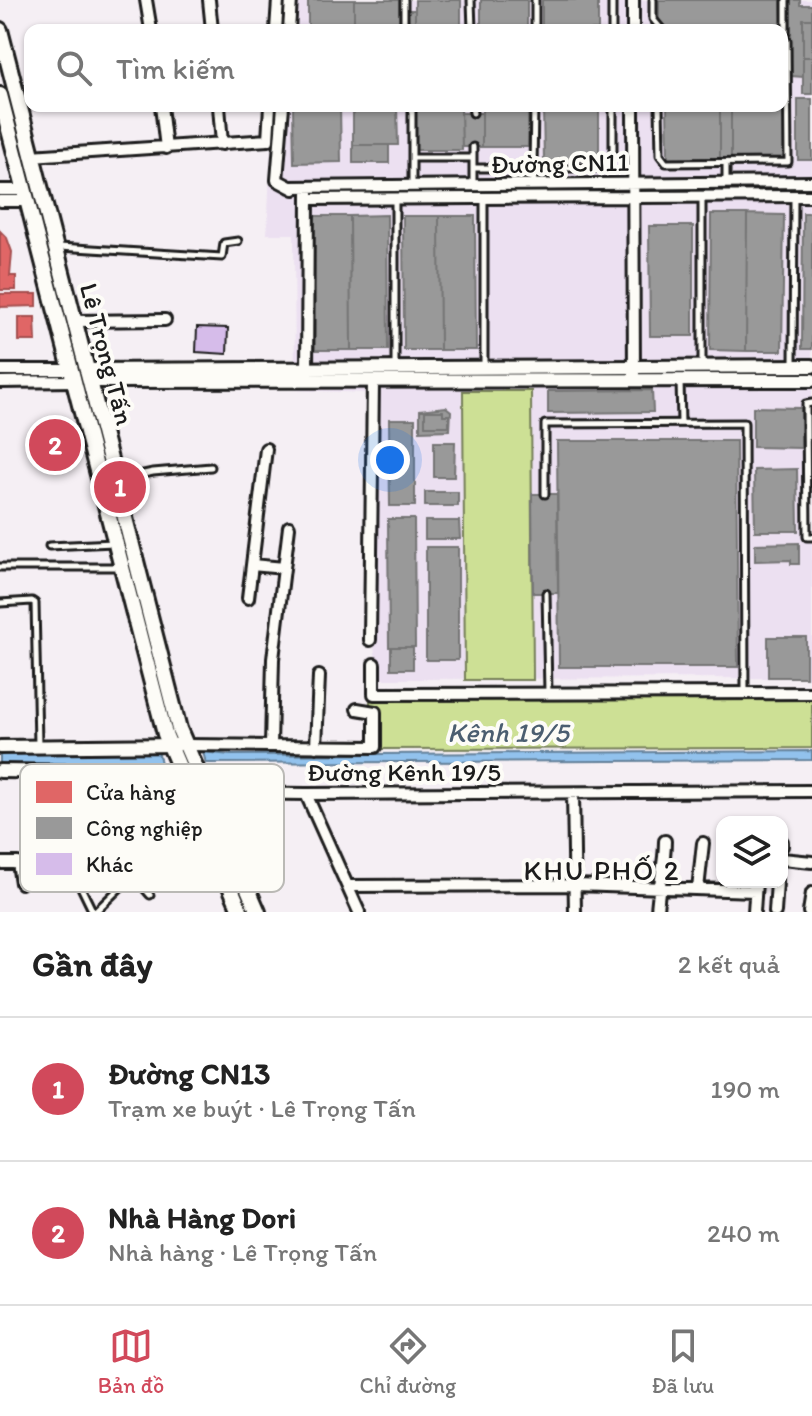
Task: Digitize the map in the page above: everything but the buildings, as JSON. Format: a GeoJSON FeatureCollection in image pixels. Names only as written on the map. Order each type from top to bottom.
{"type":"FeatureCollection","features":[{"type":"Feature","properties":{"kind":"main road","name":"Lê Trọng Tấn"},"geometry":{"type":"LineString","coordinates":[[0,30],[115,480],[185,745],[193,764]]}},
{"type":"Feature","properties":{"kind":"main road","name":"Lê Trọng Tấn"},"geometry":{"type":"LineString","coordinates":[[0,95],[121,567],[177,764]]}},
{"type":"Feature","properties":{"kind":"main road"},"geometry":{"type":"LineString","coordinates":[[71,375],[88,375]]}},
{"type":"Feature","properties":{"kind":"main road","name":"Lê Trọng Tấn"},"geometry":{"type":"LineString","coordinates":[[232,892],[241,912]]}},
{"type":"Feature","properties":{"kind":"main road","name":"Lê Trọng Tấn"},"geometry":{"type":"LineString","coordinates":[[249,892],[258,912]]}},
{"type":"Feature","properties":{"kind":"street"},"geometry":{"type":"LineString","coordinates":[[146,0],[150,24]]}},
{"type":"Feature","properties":{"kind":"street"},"geometry":{"type":"LineString","coordinates":[[209,0],[211,24]]}},
{"type":"Feature","properties":{"kind":"street"},"geometry":{"type":"LineString","coordinates":[[276,24],[278,0]]}},
{"type":"Feature","properties":{"kind":"street"},"geometry":{"type":"LineString","coordinates":[[289,24],[291,0]]}},
{"type":"Feature","properties":{"kind":"street"},"geometry":{"type":"LineString","coordinates":[[633,0],[633,24]]}},
{"type":"Feature","properties":{"kind":"street"},"geometry":{"type":"LineString","coordinates":[[162,112],[166,148]]}},
{"type":"Feature","properties":{"kind":"street"},"geometry":{"type":"LineString","coordinates":[[219,112],[222,144]]}},
{"type":"Feature","properties":{"kind":"street"},"geometry":{"type":"LineString","coordinates":[[31,156],[268,140],[270,112]]}},
{"type":"Feature","properties":{"kind":"street"},"geometry":{"type":"LineString","coordinates":[[283,112],[277,180],[308,199]]}},
{"type":"Feature","properties":{"kind":"street"},"geometry":{"type":"LineString","coordinates":[[633,112],[634,381]]}},
{"type":"Feature","properties":{"kind":"street","name":"Đường CN11"},"geometry":{"type":"LineString","coordinates":[[290,187],[812,182]]}},
{"type":"Feature","properties":{"kind":"street"},"geometry":{"type":"LineString","coordinates":[[307,373],[308,187]]}},
{"type":"Feature","properties":{"kind":"street"},"geometry":{"type":"LineString","coordinates":[[0,190],[25,195]]}},
{"type":"Feature","properties":{"kind":"street"},"geometry":{"type":"LineString","coordinates":[[0,201],[25,195]]}},
{"type":"Feature","properties":{"kind":"street","name":"Đường CN11"},"geometry":{"type":"LineString","coordinates":[[308,199],[812,196]]}},
{"type":"Feature","properties":{"kind":"street"},"geometry":{"type":"LineString","coordinates":[[74,321],[165,320]]}},
{"type":"Feature","properties":{"kind":"street"},"geometry":{"type":"LineString","coordinates":[[88,375],[307,373],[395,367],[812,366]]}},
{"type":"Feature","properties":{"kind":"street"},"geometry":{"type":"LineString","coordinates":[[395,367],[396,381]]}},
{"type":"Feature","properties":{"kind":"street"},"geometry":{"type":"LineString","coordinates":[[0,370],[71,375]]}},
{"type":"Feature","properties":{"kind":"street"},"geometry":{"type":"LineString","coordinates":[[307,373],[373,381],[812,380]]}},
{"type":"Feature","properties":{"kind":"street"},"geometry":{"type":"LineString","coordinates":[[0,382],[71,375]]}},
{"type":"Feature","properties":{"kind":"street"},"geometry":{"type":"LineString","coordinates":[[370,640],[373,381]]}},
{"type":"Feature","properties":{"kind":"street"},"geometry":{"type":"LineString","coordinates":[[248,598],[266,449]]}},
{"type":"Feature","properties":{"kind":"street"},"geometry":{"type":"LineString","coordinates":[[271,746],[273,659],[289,527]]}},
{"type":"Feature","properties":{"kind":"street"},"geometry":{"type":"LineString","coordinates":[[252,565],[284,568]]}},
{"type":"Feature","properties":{"kind":"street"},"geometry":{"type":"LineString","coordinates":[[374,664],[374,694],[812,693]]}},
{"type":"Feature","properties":{"kind":"street"},"geometry":{"type":"LineString","coordinates":[[316,747],[319,676]]}},
{"type":"Feature","properties":{"kind":"street"},"geometry":{"type":"LineString","coordinates":[[0,747],[375,747],[375,712],[357,709]]}},
{"type":"Feature","properties":{"kind":"street","name":"Đường Kênh 19/5"},"geometry":{"type":"LineString","coordinates":[[284,794],[812,791]]}},
{"type":"Feature","properties":{"kind":"street"},"geometry":{"type":"LineString","coordinates":[[573,793],[575,912]]}},
{"type":"Feature","properties":{"kind":"street"},"geometry":{"type":"LineString","coordinates":[[306,794],[359,912]]}},
{"type":"Feature","properties":{"kind":"street"},"geometry":{"type":"LineString","coordinates":[[657,912],[665,841]]}},
{"type":"Feature","properties":{"kind":"street"},"geometry":{"type":"LineString","coordinates":[[698,889],[703,843]]}},
{"type":"Feature","properties":{"kind":"street"},"geometry":{"type":"LineString","coordinates":[[788,860],[812,862]]}},
{"type":"Feature","properties":{"kind":"street"},"geometry":{"type":"LineString","coordinates":[[0,863],[18,863],[20,876]]}},
{"type":"Feature","properties":{"kind":"street"},"geometry":{"type":"LineString","coordinates":[[348,886],[726,888]]}},
{"type":"Feature","properties":{"kind":"street"},"geometry":{"type":"LineString","coordinates":[[754,912],[755,888]]}},
{"type":"Feature","properties":{"kind":"street"},"geometry":{"type":"LineString","coordinates":[[775,912],[777,888]]}},
{"type":"Feature","properties":{"kind":"street"},"geometry":{"type":"LineString","coordinates":[[809,912],[812,893]]}},
{"type":"Feature","properties":{"kind":"lane"},"geometry":{"type":"LineString","coordinates":[[404,0],[404,24]]}},
{"type":"Feature","properties":{"kind":"lane"},"geometry":{"type":"LineString","coordinates":[[471,0],[472,24]]}},
{"type":"Feature","properties":{"kind":"lane"},"geometry":{"type":"LineString","coordinates":[[535,0],[535,24]]}},
{"type":"Feature","properties":{"kind":"lane"},"geometry":{"type":"LineString","coordinates":[[612,0],[612,24]]}},
{"type":"Feature","properties":{"kind":"lane"},"geometry":{"type":"LineString","coordinates":[[653,0],[653,19],[657,24]]}},
{"type":"Feature","properties":{"kind":"lane"},"geometry":{"type":"LineString","coordinates":[[786,0],[786,24]]}},
{"type":"Feature","properties":{"kind":"lane"},"geometry":{"type":"LineString","coordinates":[[412,112],[412,185]]}},
{"type":"Feature","properties":{"kind":"lane"},"geometry":{"type":"LineString","coordinates":[[534,112],[534,186]]}},
{"type":"Feature","properties":{"kind":"lane"},"geometry":{"type":"LineString","coordinates":[[473,168],[601,168],[613,156],[613,112]]}},
{"type":"Feature","properties":{"kind":"lane"},"geometry":{"type":"LineString","coordinates":[[659,112],[660,155],[666,163],[726,163],[788,162],[788,112]]}},
{"type":"Feature","properties":{"kind":"lane"},"geometry":{"type":"LineString","coordinates":[[473,147],[473,168],[484,198],[484,366]]}},
{"type":"Feature","properties":{"kind":"lane"},"geometry":{"type":"LineString","coordinates":[[412,158],[473,158]]}},
{"type":"Feature","properties":{"kind":"lane"},"geometry":{"type":"LineString","coordinates":[[726,163],[726,183]]}},
{"type":"Feature","properties":{"kind":"lane"},"geometry":{"type":"LineString","coordinates":[[395,185],[395,367]]}},
{"type":"Feature","properties":{"kind":"lane"},"geometry":{"type":"LineString","coordinates":[[702,197],[702,366]]}},
{"type":"Feature","properties":{"kind":"lane"},"geometry":{"type":"LineString","coordinates":[[793,366],[794,197]]}},
{"type":"Feature","properties":{"kind":"lane"},"geometry":{"type":"LineString","coordinates":[[54,246],[222,257],[224,243],[238,241]]}},
{"type":"Feature","properties":{"kind":"lane"},"geometry":{"type":"LineString","coordinates":[[680,380],[681,423]]}},
{"type":"Feature","properties":{"kind":"lane"},"geometry":{"type":"LineString","coordinates":[[812,403],[806,404],[807,537],[812,537]]}},
{"type":"Feature","properties":{"kind":"lane"},"geometry":{"type":"LineString","coordinates":[[545,494],[545,424],[744,423],[745,694]]}},
{"type":"Feature","properties":{"kind":"lane"},"geometry":{"type":"LineString","coordinates":[[115,480],[153,472],[211,467]]}},
{"type":"Feature","properties":{"kind":"lane"},"geometry":{"type":"LineString","coordinates":[[49,546],[115,543]]}},
{"type":"Feature","properties":{"kind":"lane"},"geometry":{"type":"LineString","coordinates":[[0,567],[121,567]]}},
{"type":"Feature","properties":{"kind":"lane"},"geometry":{"type":"LineString","coordinates":[[546,593],[548,693]]}},
{"type":"Feature","properties":{"kind":"lane"},"geometry":{"type":"LineString","coordinates":[[0,603],[35,603],[38,746]]}},
{"type":"Feature","properties":{"kind":"lane"},"geometry":{"type":"LineString","coordinates":[[84,892],[94,912],[115,892]]}},
{"type":"Feature","properties":{"kind":"shaded area"},"geometry":{"type":"Polygon","coordinates":[[[278,0],[812,0],[812,678],[379,679],[374,646],[366,393],[295,390],[294,234],[267,234],[273,112],[788,112],[788,24],[276,24],[278,0]]]}},
{"type":"Feature","properties":{"kind":"green space"},"geometry":{"type":"Polygon","coordinates":[[[463,391],[531,391],[533,680],[465,680],[463,391]]]}},
{"type":"Feature","properties":{"kind":"green space"},"geometry":{"type":"Polygon","coordinates":[[[370,700],[812,700],[812,748],[370,749],[370,700]]]}},
{"type":"Feature","properties":{"kind":"water"},"geometry":{"type":"Polygon","coordinates":[[[158,751],[161,763],[0,764],[0,753],[158,751]]]}},
{"type":"Feature","properties":{"kind":"water"},"geometry":{"type":"Polygon","coordinates":[[[812,751],[812,760],[206,763],[203,752],[230,755],[812,751]]]}},
{"type":"Feature","properties":{"kind":"place","name":"Nhà Hàng Dori"},"geometry":{"type":"Point","coordinates":[55,445]}},
{"type":"Feature","properties":{"kind":"place","name":"Đường CN13"},"geometry":{"type":"Point","coordinates":[120,487]}},
{"type":"Feature","properties":{"kind":"district","name":"KHU PHỐ 2"},"geometry":{"type":"Point","coordinates":[602,870]}},
{"type":"Feature","properties":{"kind":"water label","name":"Kênh 19/5"},"geometry":{"type":"Point","coordinates":[508,732]}}]}
